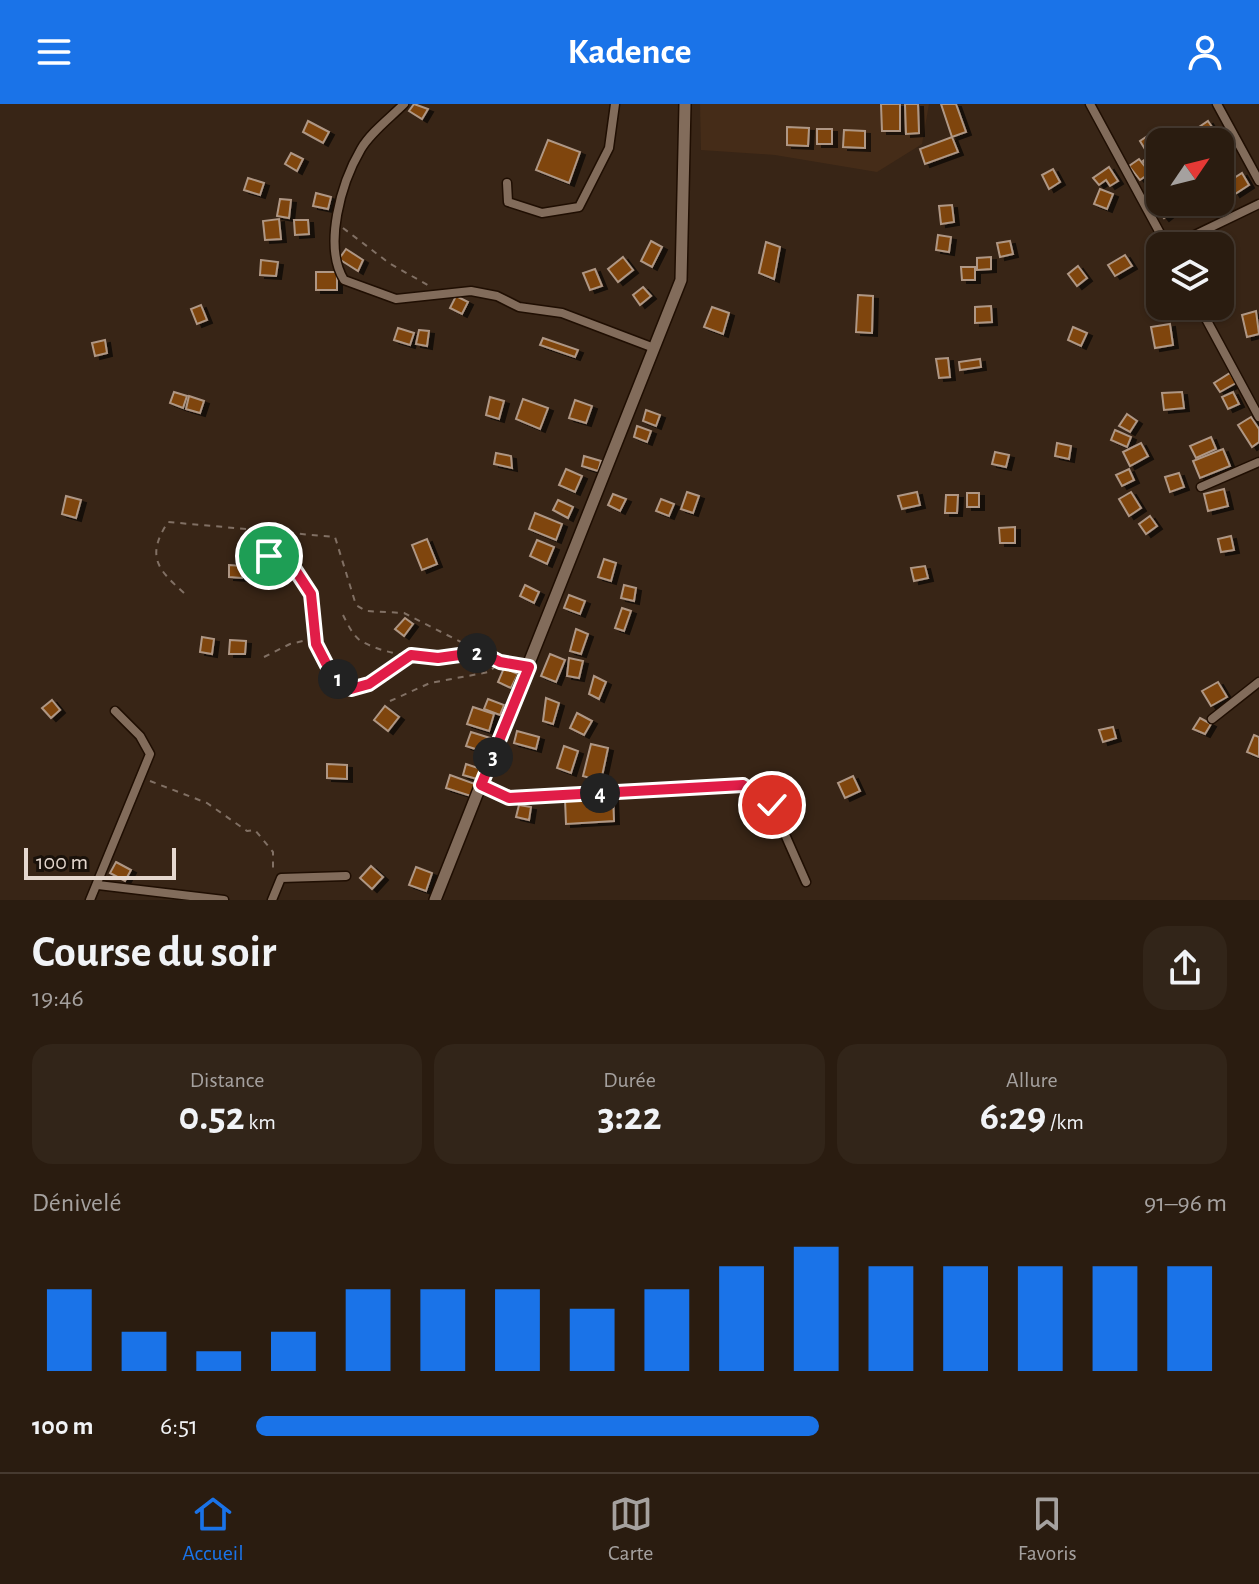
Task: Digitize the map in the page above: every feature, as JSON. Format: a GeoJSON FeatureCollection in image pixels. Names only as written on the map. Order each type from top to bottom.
{"type":"FeatureCollection","features":[{"type":"Feature","properties":{"kind":"main road"},"geometry":{"type":"LineString","coordinates":[[435,900],[681,280],[685,104]]}},
{"type":"Feature","properties":{"kind":"street"},"geometry":{"type":"LineString","coordinates":[[404,104],[361,149],[336,222],[336,267],[344,280],[396,299],[471,291],[497,296],[519,307],[562,313],[654,348]]}},
{"type":"Feature","properties":{"kind":"street"},"geometry":{"type":"LineString","coordinates":[[507,183],[508,202],[542,213],[579,207],[609,148],[615,104]]}},
{"type":"Feature","properties":{"kind":"street"},"geometry":{"type":"LineString","coordinates":[[1090,104],[1162,232]]}},
{"type":"Feature","properties":{"kind":"street"},"geometry":{"type":"LineString","coordinates":[[1217,104],[1259,181]]}},
{"type":"Feature","properties":{"kind":"street"},"geometry":{"type":"LineString","coordinates":[[1200,232],[1259,204]]}},
{"type":"Feature","properties":{"kind":"street"},"geometry":{"type":"LineString","coordinates":[[1207,320],[1259,417]]}},
{"type":"Feature","properties":{"kind":"street"},"geometry":{"type":"LineString","coordinates":[[1201,487],[1259,462]]}},
{"type":"Feature","properties":{"kind":"street"},"geometry":{"type":"LineString","coordinates":[[1212,719],[1259,682]]}},
{"type":"Feature","properties":{"kind":"street"},"geometry":{"type":"LineString","coordinates":[[90,900],[150,754],[148,745],[115,711]]}},
{"type":"Feature","properties":{"kind":"street"},"geometry":{"type":"LineString","coordinates":[[481,785],[509,798],[743,785],[772,805],[806,882]]}},
{"type":"Feature","properties":{"kind":"street"},"geometry":{"type":"LineString","coordinates":[[272,900],[281,878],[346,876]]}},
{"type":"Feature","properties":{"kind":"street"},"geometry":{"type":"LineString","coordinates":[[98,885],[224,900]]}},
{"type":"Feature","properties":{"kind":"path"},"geometry":{"type":"LineString","coordinates":[[336,222],[389,263],[433,288]]}},
{"type":"Feature","properties":{"kind":"path"},"geometry":{"type":"LineString","coordinates":[[184,593],[163,574],[156,557],[156,541],[168,522],[335,537],[356,605],[366,611],[404,613],[500,662],[529,667]]}},
{"type":"Feature","properties":{"kind":"path"},"geometry":{"type":"LineString","coordinates":[[256,549],[292,565],[311,594],[316,644],[331,673],[351,689],[369,684],[411,655]]}},
{"type":"Feature","properties":{"kind":"path"},"geometry":{"type":"LineString","coordinates":[[343,615],[358,640],[411,655],[438,658],[481,652]]}},
{"type":"Feature","properties":{"kind":"path"},"geometry":{"type":"LineString","coordinates":[[264,657],[290,644],[307,640],[316,644]]}},
{"type":"Feature","properties":{"kind":"path"},"geometry":{"type":"LineString","coordinates":[[390,701],[430,683],[489,672],[500,662]]}},
{"type":"Feature","properties":{"kind":"path"},"geometry":{"type":"LineString","coordinates":[[142,778],[207,803],[247,831],[255,830],[273,852],[276,885]]}},
{"type":"Feature","properties":{"kind":"shaded area"},"geometry":{"type":"Polygon","coordinates":[[[700,104],[929,104],[922,144],[877,172],[775,155],[701,150],[700,104]]]}},
{"type":"Feature","properties":{"kind":"building"},"geometry":{"type":"Polygon","coordinates":[[[414,104],[428,109],[422,119],[409,111],[414,104]]]}},
{"type":"Feature","properties":{"kind":"building"},"geometry":{"type":"Polygon","coordinates":[[[881,104],[900,104],[900,131],[882,131],[881,104]]]}},
{"type":"Feature","properties":{"kind":"building"},"geometry":{"type":"Polygon","coordinates":[[[905,104],[918,104],[919,133],[906,134],[905,104]]]}},
{"type":"Feature","properties":{"kind":"building"},"geometry":{"type":"Polygon","coordinates":[[[941,104],[956,104],[966,132],[952,137],[941,104]]]}},
{"type":"Feature","properties":{"kind":"building"},"geometry":{"type":"Polygon","coordinates":[[[308,121],[329,132],[323,143],[303,132],[308,121]]]}},
{"type":"Feature","properties":{"kind":"building"},"geometry":{"type":"Polygon","coordinates":[[[1208,121],[1213,128],[1198,128],[1208,121]]]}},
{"type":"Feature","properties":{"kind":"building"},"geometry":{"type":"Polygon","coordinates":[[[787,127],[809,128],[808,146],[787,145],[787,127]]]}},
{"type":"Feature","properties":{"kind":"building"},"geometry":{"type":"Polygon","coordinates":[[[817,129],[832,129],[832,144],[817,144],[817,129]]]}},
{"type":"Feature","properties":{"kind":"building"},"geometry":{"type":"Polygon","coordinates":[[[844,130],[865,131],[865,148],[843,147],[844,130]]]}},
{"type":"Feature","properties":{"kind":"building"},"geometry":{"type":"Polygon","coordinates":[[[952,137],[958,152],[925,164],[920,149],[952,137]]]}},
{"type":"Feature","properties":{"kind":"building"},"geometry":{"type":"Polygon","coordinates":[[[1146,137],[1146,151],[1140,141],[1146,137]]]}},
{"type":"Feature","properties":{"kind":"building"},"geometry":{"type":"Polygon","coordinates":[[[548,140],[580,152],[569,183],[536,170],[548,140]]]}},
{"type":"Feature","properties":{"kind":"building"},"geometry":{"type":"Polygon","coordinates":[[[291,153],[303,159],[297,171],[285,164],[291,153]]]}},
{"type":"Feature","properties":{"kind":"building"},"geometry":{"type":"Polygon","coordinates":[[[1139,159],[1146,168],[1146,176],[1140,180],[1129,166],[1139,159]]]}},
{"type":"Feature","properties":{"kind":"building"},"geometry":{"type":"Polygon","coordinates":[[[1109,167],[1118,181],[1110,186],[1106,180],[1099,185],[1093,178],[1109,167]]]}},
{"type":"Feature","properties":{"kind":"building"},"geometry":{"type":"Polygon","coordinates":[[[1053,169],[1060,182],[1049,189],[1042,175],[1053,169]]]}},
{"type":"Feature","properties":{"kind":"building"},"geometry":{"type":"Polygon","coordinates":[[[1242,173],[1249,185],[1235,194],[1234,178],[1242,173]]]}},
{"type":"Feature","properties":{"kind":"building"},"geometry":{"type":"Polygon","coordinates":[[[248,178],[264,183],[260,195],[244,190],[248,178]]]}},
{"type":"Feature","properties":{"kind":"building"},"geometry":{"type":"Polygon","coordinates":[[[1100,189],[1113,194],[1107,209],[1094,204],[1100,189]]]}},
{"type":"Feature","properties":{"kind":"building"},"geometry":{"type":"Polygon","coordinates":[[[316,193],[331,197],[328,209],[313,206],[316,193]]]}},
{"type":"Feature","properties":{"kind":"building"},"geometry":{"type":"Polygon","coordinates":[[[280,199],[291,200],[289,218],[277,216],[280,199]]]}},
{"type":"Feature","properties":{"kind":"building"},"geometry":{"type":"Polygon","coordinates":[[[952,205],[954,222],[941,224],[939,206],[952,205]]]}},
{"type":"Feature","properties":{"kind":"building"},"geometry":{"type":"Polygon","coordinates":[[[279,219],[281,239],[265,240],[263,221],[279,219]]]}},
{"type":"Feature","properties":{"kind":"building"},"geometry":{"type":"Polygon","coordinates":[[[294,220],[308,220],[309,234],[295,235],[294,220]]]}},
{"type":"Feature","properties":{"kind":"building"},"geometry":{"type":"Polygon","coordinates":[[[938,235],[951,237],[949,252],[936,250],[938,235]]]}},
{"type":"Feature","properties":{"kind":"building"},"geometry":{"type":"Polygon","coordinates":[[[651,241],[662,247],[652,267],[641,261],[651,241]]]}},
{"type":"Feature","properties":{"kind":"building"},"geometry":{"type":"Polygon","coordinates":[[[1010,241],[1013,254],[1000,257],[997,243],[1010,241]]]}},
{"type":"Feature","properties":{"kind":"building"},"geometry":{"type":"Polygon","coordinates":[[[766,242],[780,247],[774,279],[759,273],[766,242]]]}},
{"type":"Feature","properties":{"kind":"building"},"geometry":{"type":"Polygon","coordinates":[[[346,249],[363,260],[358,271],[339,259],[346,249]]]}},
{"type":"Feature","properties":{"kind":"building"},"geometry":{"type":"Polygon","coordinates":[[[1125,255],[1132,266],[1115,276],[1108,265],[1125,255]]]}},
{"type":"Feature","properties":{"kind":"building"},"geometry":{"type":"Polygon","coordinates":[[[623,257],[633,270],[618,282],[608,269],[623,257]]]}},
{"type":"Feature","properties":{"kind":"building"},"geometry":{"type":"Polygon","coordinates":[[[991,257],[991,269],[977,270],[977,258],[991,257]]]}},
{"type":"Feature","properties":{"kind":"building"},"geometry":{"type":"Polygon","coordinates":[[[261,260],[278,262],[276,276],[260,275],[261,260]]]}},
{"type":"Feature","properties":{"kind":"building"},"geometry":{"type":"Polygon","coordinates":[[[1078,266],[1087,278],[1077,286],[1068,274],[1078,266]]]}},
{"type":"Feature","properties":{"kind":"building"},"geometry":{"type":"Polygon","coordinates":[[[961,267],[975,267],[975,280],[962,280],[961,267]]]}},
{"type":"Feature","properties":{"kind":"building"},"geometry":{"type":"Polygon","coordinates":[[[595,269],[602,286],[590,290],[583,273],[595,269]]]}},
{"type":"Feature","properties":{"kind":"building"},"geometry":{"type":"Polygon","coordinates":[[[316,272],[337,272],[337,290],[316,290],[316,272]]]}},
{"type":"Feature","properties":{"kind":"building"},"geometry":{"type":"Polygon","coordinates":[[[643,287],[651,296],[640,305],[633,295],[643,287]]]}},
{"type":"Feature","properties":{"kind":"building"},"geometry":{"type":"Polygon","coordinates":[[[858,295],[873,296],[872,333],[856,332],[858,295]]]}},
{"type":"Feature","properties":{"kind":"building"},"geometry":{"type":"Polygon","coordinates":[[[456,296],[468,302],[462,314],[450,308],[456,296]]]}},
{"type":"Feature","properties":{"kind":"building"},"geometry":{"type":"Polygon","coordinates":[[[201,305],[207,320],[197,324],[191,309],[201,305]]]}},
{"type":"Feature","properties":{"kind":"building"},"geometry":{"type":"Polygon","coordinates":[[[991,306],[992,322],[975,323],[975,307],[991,306]]]}},
{"type":"Feature","properties":{"kind":"building"},"geometry":{"type":"Polygon","coordinates":[[[712,307],[729,313],[723,334],[704,327],[712,307]]]}},
{"type":"Feature","properties":{"kind":"building"},"geometry":{"type":"Polygon","coordinates":[[[1256,311],[1259,334],[1247,337],[1242,315],[1256,311]]]}},
{"type":"Feature","properties":{"kind":"building"},"geometry":{"type":"Polygon","coordinates":[[[1170,324],[1173,345],[1155,348],[1151,327],[1170,324]]]}},
{"type":"Feature","properties":{"kind":"building"},"geometry":{"type":"Polygon","coordinates":[[[1073,327],[1087,333],[1081,346],[1068,340],[1073,327]]]}},
{"type":"Feature","properties":{"kind":"building"},"geometry":{"type":"Polygon","coordinates":[[[398,328],[414,333],[410,345],[394,340],[398,328]]]}},
{"type":"Feature","properties":{"kind":"building"},"geometry":{"type":"Polygon","coordinates":[[[419,330],[429,331],[427,346],[416,344],[419,330]]]}},
{"type":"Feature","properties":{"kind":"building"},"geometry":{"type":"Polygon","coordinates":[[[543,338],[578,350],[575,357],[540,345],[543,338]]]}},
{"type":"Feature","properties":{"kind":"building"},"geometry":{"type":"Polygon","coordinates":[[[105,340],[107,353],[95,356],[92,343],[105,340]]]}},
{"type":"Feature","properties":{"kind":"building"},"geometry":{"type":"Polygon","coordinates":[[[948,358],[950,377],[939,378],[936,359],[948,358]]]}},
{"type":"Feature","properties":{"kind":"building"},"geometry":{"type":"Polygon","coordinates":[[[980,359],[981,367],[960,370],[959,362],[980,359]]]}},
{"type":"Feature","properties":{"kind":"building"},"geometry":{"type":"Polygon","coordinates":[[[1230,373],[1236,383],[1220,392],[1214,383],[1230,373]]]}},
{"type":"Feature","properties":{"kind":"building"},"geometry":{"type":"Polygon","coordinates":[[[174,392],[187,396],[183,408],[170,403],[174,392]]]}},
{"type":"Feature","properties":{"kind":"building"},"geometry":{"type":"Polygon","coordinates":[[[1182,392],[1184,408],[1164,410],[1162,393],[1182,392]]]}},
{"type":"Feature","properties":{"kind":"building"},"geometry":{"type":"Polygon","coordinates":[[[1233,392],[1239,404],[1228,409],[1222,397],[1233,392]]]}},
{"type":"Feature","properties":{"kind":"building"},"geometry":{"type":"Polygon","coordinates":[[[189,396],[204,401],[200,413],[186,409],[189,396]]]}},
{"type":"Feature","properties":{"kind":"building"},"geometry":{"type":"Polygon","coordinates":[[[490,397],[504,401],[499,419],[486,415],[490,397]]]}},
{"type":"Feature","properties":{"kind":"building"},"geometry":{"type":"Polygon","coordinates":[[[523,399],[548,408],[540,429],[516,419],[523,399]]]}},
{"type":"Feature","properties":{"kind":"building"},"geometry":{"type":"Polygon","coordinates":[[[575,400],[592,406],[586,423],[569,418],[575,400]]]}},
{"type":"Feature","properties":{"kind":"building"},"geometry":{"type":"Polygon","coordinates":[[[646,410],[660,415],[656,426],[643,421],[646,410]]]}},
{"type":"Feature","properties":{"kind":"building"},"geometry":{"type":"Polygon","coordinates":[[[1127,414],[1137,421],[1130,432],[1119,426],[1127,414]]]}},
{"type":"Feature","properties":{"kind":"building"},"geometry":{"type":"Polygon","coordinates":[[[1251,417],[1259,429],[1259,442],[1252,447],[1238,425],[1251,417]]]}},
{"type":"Feature","properties":{"kind":"building"},"geometry":{"type":"Polygon","coordinates":[[[637,426],[651,431],[647,442],[634,437],[637,426]]]}},
{"type":"Feature","properties":{"kind":"building"},"geometry":{"type":"Polygon","coordinates":[[[1115,430],[1131,437],[1127,447],[1111,440],[1115,430]]]}},
{"type":"Feature","properties":{"kind":"building"},"geometry":{"type":"Polygon","coordinates":[[[1211,437],[1216,449],[1196,458],[1190,446],[1211,437]]]}},
{"type":"Feature","properties":{"kind":"building"},"geometry":{"type":"Polygon","coordinates":[[[1057,443],[1071,446],[1069,459],[1055,456],[1057,443]]]}},
{"type":"Feature","properties":{"kind":"building"},"geometry":{"type":"Polygon","coordinates":[[[1141,443],[1148,456],[1130,466],[1123,452],[1141,443]]]}},
{"type":"Feature","properties":{"kind":"building"},"geometry":{"type":"Polygon","coordinates":[[[1223,449],[1230,466],[1200,478],[1193,461],[1223,449]]]}},
{"type":"Feature","properties":{"kind":"building"},"geometry":{"type":"Polygon","coordinates":[[[995,452],[1009,455],[1006,467],[992,464],[995,452]]]}},
{"type":"Feature","properties":{"kind":"building"},"geometry":{"type":"Polygon","coordinates":[[[496,453],[511,456],[512,468],[494,464],[496,453]]]}},
{"type":"Feature","properties":{"kind":"building"},"geometry":{"type":"Polygon","coordinates":[[[584,456],[601,461],[598,471],[582,466],[584,456]]]}},
{"type":"Feature","properties":{"kind":"building"},"geometry":{"type":"Polygon","coordinates":[[[566,469],[582,476],[575,492],[559,485],[566,469]]]}},
{"type":"Feature","properties":{"kind":"building"},"geometry":{"type":"Polygon","coordinates":[[[1129,469],[1134,480],[1122,486],[1116,475],[1129,469]]]}},
{"type":"Feature","properties":{"kind":"building"},"geometry":{"type":"Polygon","coordinates":[[[1179,473],[1184,487],[1170,492],[1165,477],[1179,473]]]}},
{"type":"Feature","properties":{"kind":"building"},"geometry":{"type":"Polygon","coordinates":[[[1224,489],[1228,506],[1208,511],[1204,494],[1224,489]]]}},
{"type":"Feature","properties":{"kind":"building"},"geometry":{"type":"Polygon","coordinates":[[[687,492],[699,496],[693,513],[681,509],[687,492]]]}},
{"type":"Feature","properties":{"kind":"building"},"geometry":{"type":"Polygon","coordinates":[[[917,492],[920,505],[902,509],[898,496],[917,492]]]}},
{"type":"Feature","properties":{"kind":"building"},"geometry":{"type":"Polygon","coordinates":[[[1131,492],[1141,508],[1129,516],[1119,499],[1131,492]]]}},
{"type":"Feature","properties":{"kind":"building"},"geometry":{"type":"Polygon","coordinates":[[[967,493],[979,493],[979,507],[967,507],[967,493]]]}},
{"type":"Feature","properties":{"kind":"building"},"geometry":{"type":"Polygon","coordinates":[[[613,494],[626,499],[620,511],[608,505],[613,494]]]}},
{"type":"Feature","properties":{"kind":"building"},"geometry":{"type":"Polygon","coordinates":[[[946,495],[958,495],[957,513],[945,513],[946,495]]]}},
{"type":"Feature","properties":{"kind":"building"},"geometry":{"type":"Polygon","coordinates":[[[66,496],[81,500],[76,518],[62,514],[66,496]]]}},
{"type":"Feature","properties":{"kind":"building"},"geometry":{"type":"Polygon","coordinates":[[[661,499],[674,504],[669,516],[656,511],[661,499]]]}},
{"type":"Feature","properties":{"kind":"building"},"geometry":{"type":"Polygon","coordinates":[[[558,500],[573,507],[568,518],[553,510],[558,500]]]}},
{"type":"Feature","properties":{"kind":"building"},"geometry":{"type":"Polygon","coordinates":[[[535,513],[562,524],[556,540],[529,529],[535,513]]]}},
{"type":"Feature","properties":{"kind":"building"},"geometry":{"type":"Polygon","coordinates":[[[1150,516],[1157,526],[1146,534],[1139,524],[1150,516]]]}},
{"type":"Feature","properties":{"kind":"building"},"geometry":{"type":"Polygon","coordinates":[[[1015,527],[1015,543],[1000,543],[999,528],[1015,527]]]}},
{"type":"Feature","properties":{"kind":"building"},"geometry":{"type":"Polygon","coordinates":[[[1231,536],[1234,550],[1221,552],[1218,539],[1231,536]]]}},
{"type":"Feature","properties":{"kind":"building"},"geometry":{"type":"Polygon","coordinates":[[[427,539],[437,564],[422,570],[412,545],[427,539]]]}},
{"type":"Feature","properties":{"kind":"building"},"geometry":{"type":"Polygon","coordinates":[[[537,540],[554,547],[547,564],[530,556],[537,540]]]}},
{"type":"Feature","properties":{"kind":"building"},"geometry":{"type":"Polygon","coordinates":[[[604,559],[616,563],[611,581],[598,577],[604,559]]]}},
{"type":"Feature","properties":{"kind":"building"},"geometry":{"type":"Polygon","coordinates":[[[229,565],[242,566],[242,578],[229,577],[229,565]]]}},
{"type":"Feature","properties":{"kind":"building"},"geometry":{"type":"Polygon","coordinates":[[[925,566],[928,578],[914,581],[911,568],[925,566]]]}},
{"type":"Feature","properties":{"kind":"building"},"geometry":{"type":"Polygon","coordinates":[[[525,585],[539,592],[534,603],[520,596],[525,585]]]}},
{"type":"Feature","properties":{"kind":"building"},"geometry":{"type":"Polygon","coordinates":[[[624,585],[636,588],[634,601],[621,598],[624,585]]]}},
{"type":"Feature","properties":{"kind":"building"},"geometry":{"type":"Polygon","coordinates":[[[569,595],[585,601],[580,614],[564,608],[569,595]]]}},
{"type":"Feature","properties":{"kind":"building"},"geometry":{"type":"Polygon","coordinates":[[[622,608],[631,611],[624,631],[615,628],[622,608]]]}},
{"type":"Feature","properties":{"kind":"building"},"geometry":{"type":"Polygon","coordinates":[[[405,618],[413,624],[404,636],[395,629],[405,618]]]}},
{"type":"Feature","properties":{"kind":"building"},"geometry":{"type":"Polygon","coordinates":[[[576,629],[588,634],[581,654],[570,651],[576,629]]]}},
{"type":"Feature","properties":{"kind":"building"},"geometry":{"type":"Polygon","coordinates":[[[202,637],[214,639],[212,654],[200,652],[202,637]]]}},
{"type":"Feature","properties":{"kind":"building"},"geometry":{"type":"Polygon","coordinates":[[[230,640],[246,641],[245,654],[229,654],[230,640]]]}},
{"type":"Feature","properties":{"kind":"building"},"geometry":{"type":"Polygon","coordinates":[[[550,654],[565,660],[556,682],[541,676],[550,654]]]}},
{"type":"Feature","properties":{"kind":"building"},"geometry":{"type":"Polygon","coordinates":[[[569,658],[583,661],[579,678],[567,676],[569,658]]]}},
{"type":"Feature","properties":{"kind":"building"},"geometry":{"type":"Polygon","coordinates":[[[504,668],[518,674],[511,688],[498,682],[504,668]]]}},
{"type":"Feature","properties":{"kind":"building"},"geometry":{"type":"Polygon","coordinates":[[[594,676],[606,682],[599,699],[589,694],[594,676]]]}},
{"type":"Feature","properties":{"kind":"building"},"geometry":{"type":"Polygon","coordinates":[[[1218,682],[1227,697],[1211,706],[1202,691],[1218,682]]]}},
{"type":"Feature","properties":{"kind":"building"},"geometry":{"type":"Polygon","coordinates":[[[546,698],[559,703],[553,724],[543,721],[546,698]]]}},
{"type":"Feature","properties":{"kind":"building"},"geometry":{"type":"Polygon","coordinates":[[[488,699],[504,705],[500,715],[484,709],[488,699]]]}},
{"type":"Feature","properties":{"kind":"building"},"geometry":{"type":"Polygon","coordinates":[[[52,700],[60,710],[51,718],[42,708],[52,700]]]}},
{"type":"Feature","properties":{"kind":"building"},"geometry":{"type":"Polygon","coordinates":[[[385,706],[399,717],[388,731],[374,720],[385,706]]]}},
{"type":"Feature","properties":{"kind":"building"},"geometry":{"type":"Polygon","coordinates":[[[473,707],[494,714],[489,731],[467,724],[473,707]]]}},
{"type":"Feature","properties":{"kind":"building"},"geometry":{"type":"Polygon","coordinates":[[[577,713],[592,721],[584,735],[570,728],[577,713]]]}},
{"type":"Feature","properties":{"kind":"building"},"geometry":{"type":"Polygon","coordinates":[[[1200,718],[1211,724],[1205,734],[1193,729],[1200,718]]]}},
{"type":"Feature","properties":{"kind":"building"},"geometry":{"type":"Polygon","coordinates":[[[1113,727],[1116,738],[1103,742],[1099,730],[1113,727]]]}},
{"type":"Feature","properties":{"kind":"building"},"geometry":{"type":"Polygon","coordinates":[[[517,731],[539,737],[536,749],[514,743],[517,731]]]}},
{"type":"Feature","properties":{"kind":"building"},"geometry":{"type":"Polygon","coordinates":[[[471,732],[490,738],[485,752],[466,746],[471,732]]]}},
{"type":"Feature","properties":{"kind":"building"},"geometry":{"type":"Polygon","coordinates":[[[1254,735],[1259,737],[1259,757],[1247,752],[1254,735]]]}},
{"type":"Feature","properties":{"kind":"building"},"geometry":{"type":"Polygon","coordinates":[[[591,744],[608,748],[601,781],[583,776],[591,744]]]}},
{"type":"Feature","properties":{"kind":"building"},"geometry":{"type":"Polygon","coordinates":[[[564,746],[578,751],[571,773],[557,768],[564,746]]]}},
{"type":"Feature","properties":{"kind":"building"},"geometry":{"type":"Polygon","coordinates":[[[327,764],[347,765],[347,779],[327,778],[327,764]]]}},
{"type":"Feature","properties":{"kind":"building"},"geometry":{"type":"Polygon","coordinates":[[[466,764],[481,769],[477,779],[463,775],[466,764]]]}},
{"type":"Feature","properties":{"kind":"building"},"geometry":{"type":"Polygon","coordinates":[[[450,775],[475,784],[471,796],[446,788],[450,775]]]}},
{"type":"Feature","properties":{"kind":"building"},"geometry":{"type":"Polygon","coordinates":[[[853,776],[860,791],[845,798],[838,783],[853,776]]]}},
{"type":"Feature","properties":{"kind":"building"},"geometry":{"type":"Polygon","coordinates":[[[613,796],[614,821],[566,824],[565,799],[613,796]]]}},
{"type":"Feature","properties":{"kind":"building"},"geometry":{"type":"Polygon","coordinates":[[[519,805],[531,807],[529,820],[516,817],[519,805]]]}},
{"type":"Feature","properties":{"kind":"building"},"geometry":{"type":"Polygon","coordinates":[[[116,862],[131,870],[125,881],[110,873],[116,862]]]}},
{"type":"Feature","properties":{"kind":"building"},"geometry":{"type":"Polygon","coordinates":[[[371,866],[383,877],[372,889],[360,878],[371,866]]]}},
{"type":"Feature","properties":{"kind":"building"},"geometry":{"type":"Polygon","coordinates":[[[416,867],[432,873],[426,891],[409,885],[416,867]]]}},
{"type":"Feature","properties":{"kind":"route"},"geometry":{"type":"LineString","coordinates":[[269,556],[292,565],[311,594],[316,618],[316,644],[331,673],[351,689],[369,684],[411,655],[438,658],[481,652],[500,662],[529,667],[481,785],[509,798],[743,785],[772,805]]}}]}
